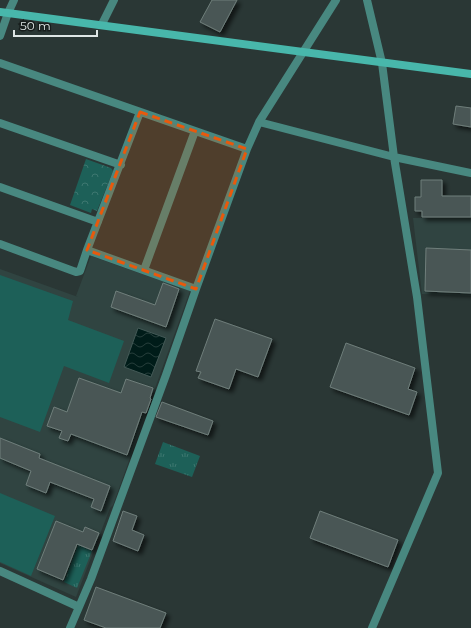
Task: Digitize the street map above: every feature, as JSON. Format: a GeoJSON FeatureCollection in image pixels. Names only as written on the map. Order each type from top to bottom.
{"type":"FeatureCollection","features":[{"type":"Feature","properties":{"kind":"street"},"geometry":{"type":"LineString","coordinates":[[0,36],[4,12],[14,0]]}},
{"type":"Feature","properties":{"kind":"street"},"geometry":{"type":"LineString","coordinates":[[102,24],[114,0]]}},
{"type":"Feature","properties":{"kind":"street"},"geometry":{"type":"LineString","coordinates":[[70,628],[163,382],[247,149],[259,122],[336,0]]}},
{"type":"Feature","properties":{"kind":"street"},"geometry":{"type":"LineString","coordinates":[[367,0],[382,63],[394,157],[417,297],[438,473],[372,628]]}},
{"type":"Feature","properties":{"kind":"street"},"geometry":{"type":"LineString","coordinates":[[4,12],[16,15],[102,24],[471,74]]}},
{"type":"Feature","properties":{"kind":"street"},"geometry":{"type":"LineString","coordinates":[[0,62],[247,149]]}},
{"type":"Feature","properties":{"kind":"street"},"geometry":{"type":"LineString","coordinates":[[0,244],[76,272],[80,270],[140,112]]}},
{"type":"Feature","properties":{"kind":"street"},"geometry":{"type":"LineString","coordinates":[[259,122],[394,157],[471,173]]}},
{"type":"Feature","properties":{"kind":"street"},"geometry":{"type":"LineString","coordinates":[[0,123],[120,164]]}},
{"type":"Feature","properties":{"kind":"street"},"geometry":{"type":"LineString","coordinates":[[144,270],[195,131]]}},
{"type":"Feature","properties":{"kind":"street"},"geometry":{"type":"LineString","coordinates":[[0,187],[98,222]]}},
{"type":"Feature","properties":{"kind":"street"},"geometry":{"type":"LineString","coordinates":[[88,250],[196,289]]}},
{"type":"Feature","properties":{"kind":"street"},"geometry":{"type":"LineString","coordinates":[[0,571],[79,607]]}},
{"type":"Feature","properties":{"kind":"highlighted area"},"geometry":{"type":"Polygon","coordinates":[[[140,112],[247,149],[196,289],[87,250],[140,112]]]}},
{"type":"Feature","properties":{"kind":"shaded area"},"geometry":{"type":"Polygon","coordinates":[[[413,218],[471,218],[471,296],[422,294],[413,218]]]}},
{"type":"Feature","properties":{"kind":"shaded area"},"geometry":{"type":"Polygon","coordinates":[[[91,256],[190,291],[113,505],[110,508],[76,597],[0,563],[0,269],[78,297],[76,296],[91,256]]]}},
{"type":"Feature","properties":{"kind":"green space"},"geometry":{"type":"Polygon","coordinates":[[[86,159],[111,168],[113,171],[97,211],[92,209],[91,213],[70,205],[86,159]]]}},
{"type":"Feature","properties":{"kind":"green space"},"geometry":{"type":"Polygon","coordinates":[[[0,275],[73,301],[68,320],[124,341],[109,383],[64,366],[40,432],[0,417],[0,275]]]}},
{"type":"Feature","properties":{"kind":"green space"},"geometry":{"type":"Polygon","coordinates":[[[163,442],[200,456],[192,477],[155,464],[163,442]]]}},
{"type":"Feature","properties":{"kind":"green space"},"geometry":{"type":"Polygon","coordinates":[[[0,493],[55,516],[31,576],[0,562],[0,493]]]}},
{"type":"Feature","properties":{"kind":"green space"},"geometry":{"type":"Polygon","coordinates":[[[78,545],[92,551],[77,588],[64,582],[78,545]]]}},
{"type":"Feature","properties":{"kind":"water"},"geometry":{"type":"Polygon","coordinates":[[[138,328],[166,338],[151,377],[124,367],[138,328]]]}},
{"type":"Feature","properties":{"kind":"building"},"geometry":{"type":"Polygon","coordinates":[[[212,0],[237,0],[220,32],[200,22],[212,0]]]}},
{"type":"Feature","properties":{"kind":"building"},"geometry":{"type":"Polygon","coordinates":[[[456,106],[471,108],[471,127],[453,124],[456,106]]]}},
{"type":"Feature","properties":{"kind":"building"},"geometry":{"type":"Polygon","coordinates":[[[421,180],[442,180],[442,196],[471,196],[471,217],[422,217],[422,211],[415,211],[415,197],[421,197],[421,180]]]}},
{"type":"Feature","properties":{"kind":"building"},"geometry":{"type":"Polygon","coordinates":[[[426,248],[471,250],[471,293],[425,291],[426,248]]]}},
{"type":"Feature","properties":{"kind":"building"},"geometry":{"type":"Polygon","coordinates":[[[163,283],[179,289],[166,327],[111,307],[116,291],[155,305],[163,283]]]}},
{"type":"Feature","properties":{"kind":"building"},"geometry":{"type":"Polygon","coordinates":[[[215,319],[272,339],[258,377],[236,369],[229,389],[198,378],[201,372],[196,371],[215,319]]]}},
{"type":"Feature","properties":{"kind":"building"},"geometry":{"type":"Polygon","coordinates":[[[346,343],[415,368],[408,389],[417,392],[409,415],[330,387],[346,343]]]}},
{"type":"Feature","properties":{"kind":"building"},"geometry":{"type":"Polygon","coordinates":[[[79,378],[121,393],[126,379],[153,388],[146,413],[142,412],[127,455],[71,434],[68,441],[59,438],[62,431],[47,426],[54,407],[67,412],[79,378]]]}},
{"type":"Feature","properties":{"kind":"building"},"geometry":{"type":"Polygon","coordinates":[[[162,402],[213,421],[208,435],[156,417],[162,402]]]}},
{"type":"Feature","properties":{"kind":"building"},"geometry":{"type":"Polygon","coordinates":[[[0,438],[40,454],[39,458],[110,486],[101,511],[91,507],[94,499],[50,482],[46,493],[26,485],[31,471],[0,458],[0,438]]]}},
{"type":"Feature","properties":{"kind":"building"},"geometry":{"type":"Polygon","coordinates":[[[123,511],[137,516],[132,530],[144,535],[138,551],[113,541],[123,511]]]}},
{"type":"Feature","properties":{"kind":"building"},"geometry":{"type":"Polygon","coordinates":[[[320,511],[398,540],[388,567],[310,538],[320,511]]]}},
{"type":"Feature","properties":{"kind":"building"},"geometry":{"type":"Polygon","coordinates":[[[56,521],[83,532],[85,527],[99,533],[92,550],[77,544],[63,580],[37,569],[56,521]]]}},
{"type":"Feature","properties":{"kind":"building"},"geometry":{"type":"Polygon","coordinates":[[[96,587],[166,613],[160,628],[106,628],[84,620],[96,587]]]}}]}
